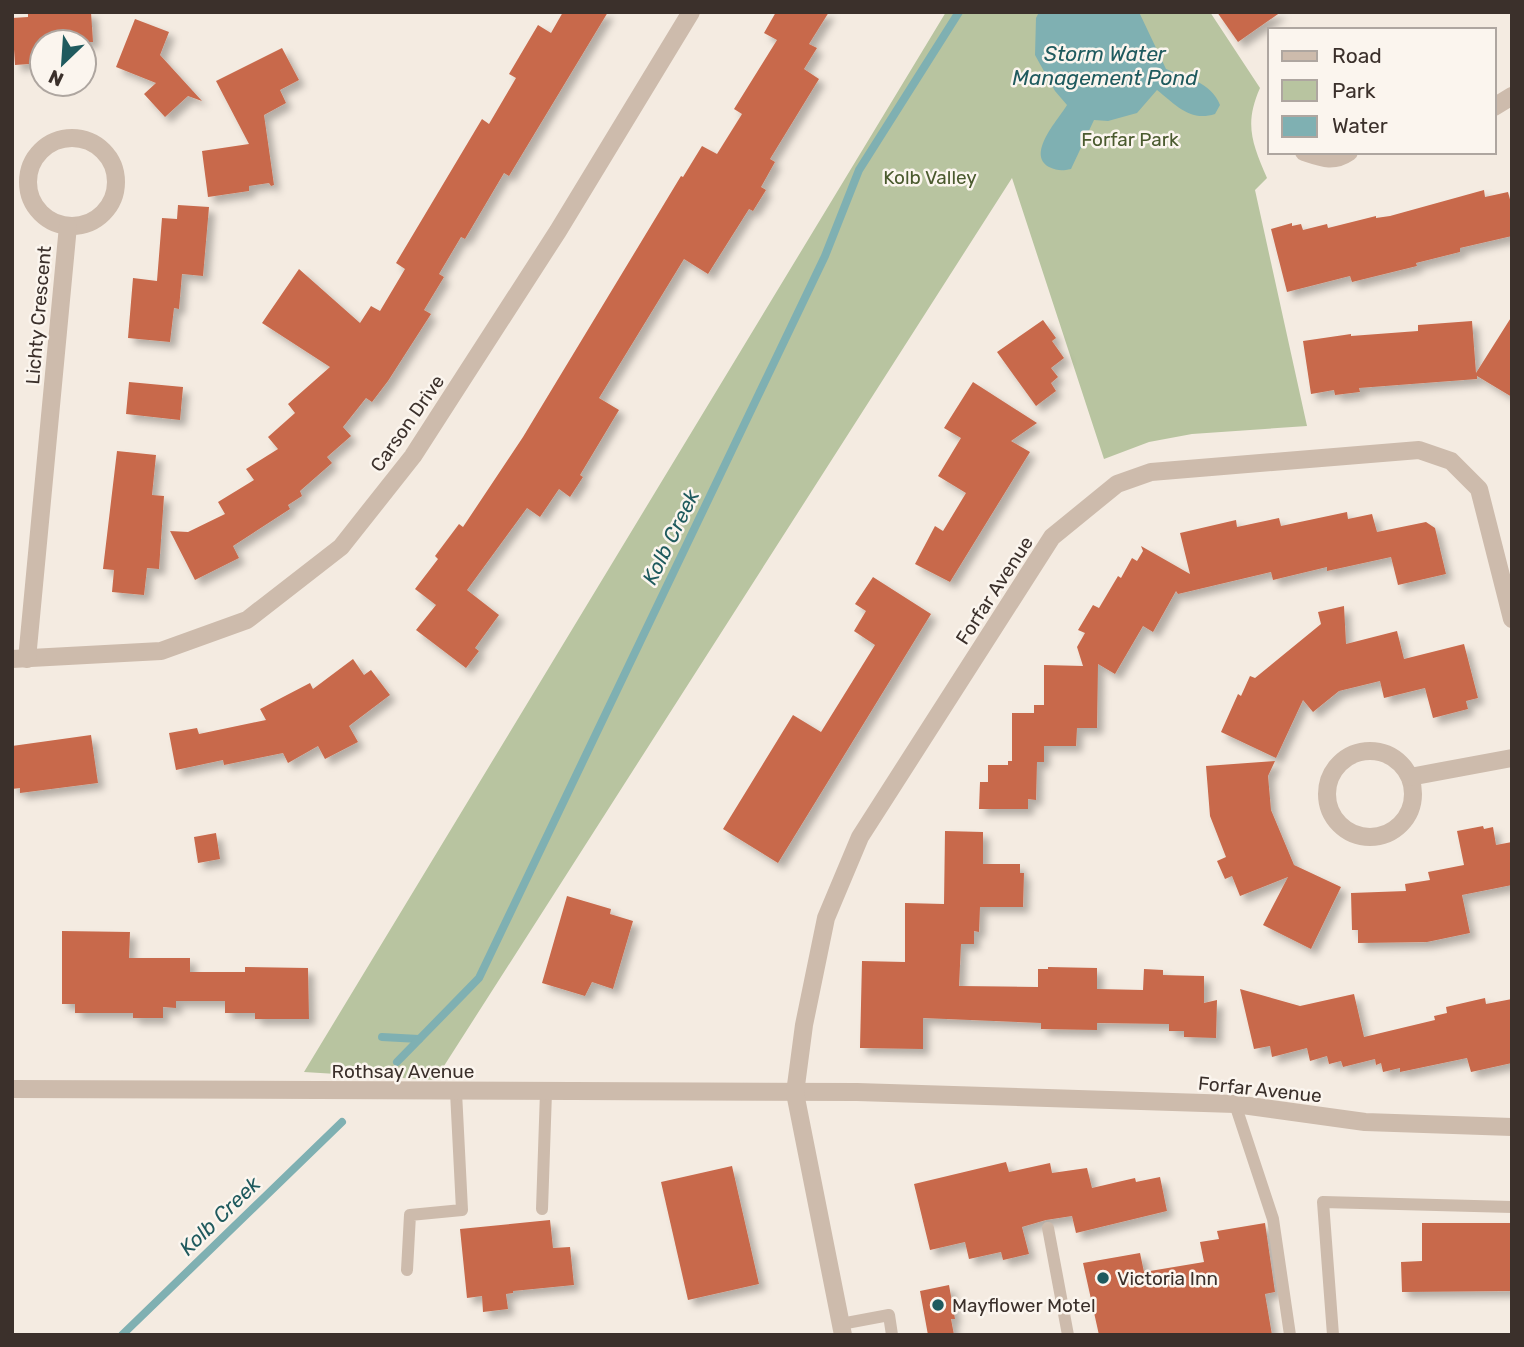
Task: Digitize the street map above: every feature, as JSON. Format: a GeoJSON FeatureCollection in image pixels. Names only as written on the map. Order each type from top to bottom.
{"type":"FeatureCollection","features":[{"type":"Feature","properties":{"kind":"street","name":"Carson Drive"},"geometry":{"type":"LineString","coordinates":[[20,659],[161,651],[247,620],[341,547],[413,456],[558,231],[691,12]]}},
{"type":"Feature","properties":{"kind":"street"},"geometry":{"type":"LineString","coordinates":[[1496,106],[1512,96]]}},
{"type":"Feature","properties":{"kind":"street","name":"Lichty Crescent"},"geometry":{"type":"LineString","coordinates":[[77,138],[95,144],[108,157],[115,172],[116,189],[111,205],[100,217],[85,225],[68,226],[51,222],[38,211],[30,196],[27,179],[32,162],[43,149],[58,140],[77,138]]}},
{"type":"Feature","properties":{"kind":"street"},"geometry":{"type":"LineString","coordinates":[[1310,154],[1328,160],[1341,158],[1346,154]]}},
{"type":"Feature","properties":{"kind":"street","name":"Lichty Crescent"},"geometry":{"type":"LineString","coordinates":[[20,659],[68,226]]}},
{"type":"Feature","properties":{"kind":"street","name":"Forfar Avenue"},"geometry":{"type":"LineString","coordinates":[[842,1330],[794,1093],[804,1025],[826,918],[860,837],[1052,537],[1117,484],[1151,472],[1419,450],[1451,461],[1479,489],[1512,619]]}},
{"type":"Feature","properties":{"kind":"street"},"geometry":{"type":"LineString","coordinates":[[1367,751],[1390,755],[1402,765],[1410,777],[1413,801],[1403,823],[1391,832],[1377,837],[1360,836],[1346,830],[1330,810],[1327,799],[1328,784],[1335,769],[1353,754],[1367,751]]}},
{"type":"Feature","properties":{"kind":"street"},"geometry":{"type":"LineString","coordinates":[[1410,777],[1512,758]]}},
{"type":"Feature","properties":{"kind":"street","name":"Rothsay Avenue"},"geometry":{"type":"LineString","coordinates":[[12,1089],[794,1093]]}},
{"type":"Feature","properties":{"kind":"street","name":"Forfar Avenue"},"geometry":{"type":"LineString","coordinates":[[794,1093],[857,1092],[1235,1104],[1365,1122],[1512,1126]]}},
{"type":"Feature","properties":{"kind":"lane"},"geometry":{"type":"LineString","coordinates":[[407,1270],[410,1215],[462,1210],[456,1092]]}},
{"type":"Feature","properties":{"kind":"lane"},"geometry":{"type":"LineString","coordinates":[[542,1209],[546,1092]]}},
{"type":"Feature","properties":{"kind":"lane"},"geometry":{"type":"LineString","coordinates":[[1235,1104],[1273,1219],[1290,1335]]}},
{"type":"Feature","properties":{"kind":"lane"},"geometry":{"type":"LineString","coordinates":[[1333,1335],[1323,1202],[1512,1207]]}},
{"type":"Feature","properties":{"kind":"lane"},"geometry":{"type":"LineString","coordinates":[[1048,1228],[1068,1335]]}},
{"type":"Feature","properties":{"kind":"lane"},"geometry":{"type":"LineString","coordinates":[[842,1330],[888,1315],[892,1335]]}},
{"type":"Feature","properties":{"kind":"green space"},"geometry":{"type":"Polygon","coordinates":[[[946,12],[1210,12],[1260,88],[1251,123],[1254,144],[1267,178],[1255,190],[1307,426],[1192,434],[1149,442],[1104,459],[1012,178],[435,1080],[304,1072],[946,12]]]}},
{"type":"Feature","properties":{"kind":"water","name":"Storm Water Management Pond"},"geometry":{"type":"Polygon","coordinates":[[[1039,12],[1139,12],[1166,69],[1205,86],[1220,105],[1215,114],[1198,116],[1184,111],[1157,90],[1137,113],[1108,121],[1094,120],[1071,169],[1049,167],[1043,161],[1042,146],[1067,105],[1055,91],[1035,55],[1036,18],[1039,12]]]}},
{"type":"Feature","properties":{"kind":"building"},"geometry":{"type":"Polygon","coordinates":[[[28,12],[91,12],[92,28],[28,28],[28,64],[15,65],[12,18],[28,17],[28,12]]]}},
{"type":"Feature","properties":{"kind":"building"},"geometry":{"type":"Polygon","coordinates":[[[563,12],[608,12],[509,176],[504,173],[465,239],[461,237],[439,274],[444,277],[424,310],[431,314],[388,381],[372,402],[366,398],[343,427],[351,436],[327,457],[332,463],[300,491],[302,496],[288,505],[290,509],[233,546],[239,558],[195,580],[170,531],[188,532],[225,514],[218,502],[254,480],[246,469],[278,449],[268,437],[295,413],[288,404],[330,367],[262,323],[299,269],[360,323],[371,306],[380,311],[405,269],[396,263],[482,119],[489,124],[516,78],[509,74],[538,25],[551,33],[563,12]]]}},
{"type":"Feature","properties":{"kind":"building"},"geometry":{"type":"Polygon","coordinates":[[[776,12],[829,12],[809,44],[817,48],[804,69],[819,79],[770,159],[775,162],[761,187],[766,190],[753,211],[749,209],[708,274],[684,259],[599,398],[619,410],[570,497],[559,489],[540,517],[527,508],[467,590],[499,615],[475,648],[479,651],[466,668],[416,630],[436,605],[415,589],[438,559],[435,556],[459,524],[463,527],[523,437],[681,176],[683,177],[702,146],[717,154],[742,114],[734,109],[777,40],[764,33],[776,12]]]}},
{"type":"Feature","properties":{"kind":"building"},"geometry":{"type":"Polygon","coordinates":[[[1217,12],[1281,12],[1238,42],[1217,12]]]}},
{"type":"Feature","properties":{"kind":"building"},"geometry":{"type":"Polygon","coordinates":[[[135,19],[169,32],[160,55],[202,101],[188,96],[165,117],[144,94],[156,83],[116,67],[135,19]]]}},
{"type":"Feature","properties":{"kind":"building"},"geometry":{"type":"Polygon","coordinates":[[[282,48],[299,80],[280,90],[286,103],[264,115],[274,185],[269,183],[249,186],[249,191],[208,197],[202,151],[249,144],[216,81],[282,48]]]}},
{"type":"Feature","properties":{"kind":"building"},"geometry":{"type":"Polygon","coordinates":[[[1484,190],[1485,197],[1508,192],[1512,207],[1512,236],[1460,248],[1460,252],[1416,263],[1417,266],[1352,282],[1350,276],[1287,292],[1271,229],[1292,223],[1292,226],[1301,224],[1303,230],[1327,224],[1328,228],[1376,216],[1390,216],[1484,190]]]}},
{"type":"Feature","properties":{"kind":"building"},"geometry":{"type":"Polygon","coordinates":[[[178,205],[209,207],[203,276],[182,274],[179,309],[174,308],[170,342],[128,338],[133,278],[157,281],[162,218],[177,219],[178,205]]]}},
{"type":"Feature","properties":{"kind":"building"},"geometry":{"type":"Polygon","coordinates":[[[1512,316],[1512,397],[1477,376],[1477,379],[1359,388],[1360,392],[1335,395],[1334,390],[1311,394],[1303,341],[1351,334],[1418,331],[1418,325],[1472,321],[1476,373],[1512,316]]]}},
{"type":"Feature","properties":{"kind":"building"},"geometry":{"type":"Polygon","coordinates":[[[1043,320],[1056,338],[1052,341],[1064,358],[1051,368],[1058,377],[1051,383],[1056,391],[1036,406],[997,352],[1043,320]]]}},
{"type":"Feature","properties":{"kind":"building"},"geometry":{"type":"Polygon","coordinates":[[[129,382],[183,387],[180,420],[126,414],[129,382]]]}},
{"type":"Feature","properties":{"kind":"building"},"geometry":{"type":"Polygon","coordinates":[[[973,382],[1037,423],[1011,441],[1030,452],[950,582],[915,564],[935,526],[943,531],[966,493],[938,476],[961,438],[944,428],[973,382]]]}},
{"type":"Feature","properties":{"kind":"building"},"geometry":{"type":"Polygon","coordinates":[[[117,451],[156,455],[152,495],[164,496],[159,569],[147,568],[144,595],[112,592],[114,570],[103,569],[117,451]]]}},
{"type":"Feature","properties":{"kind":"building"},"geometry":{"type":"Polygon","coordinates":[[[1347,512],[1348,519],[1372,514],[1377,532],[1426,522],[1435,528],[1446,574],[1398,585],[1391,557],[1327,571],[1327,567],[1273,580],[1271,572],[1178,594],[1176,591],[1153,632],[1143,626],[1115,674],[1098,664],[1097,728],[1077,728],[1076,746],[1044,746],[1044,762],[1037,762],[1036,800],[1028,799],[1028,809],[979,809],[980,782],[988,782],[988,765],[1008,765],[1008,761],[1012,761],[1012,713],[1034,713],[1034,705],[1044,705],[1044,665],[1083,666],[1077,647],[1085,633],[1078,630],[1093,605],[1099,608],[1132,558],[1137,561],[1143,551],[1141,546],[1190,574],[1180,533],[1236,520],[1237,527],[1279,518],[1281,526],[1347,512]]]}},
{"type":"Feature","properties":{"kind":"building"},"geometry":{"type":"Polygon","coordinates":[[[873,577],[931,614],[778,863],[723,829],[793,715],[821,732],[875,645],[854,631],[866,611],[855,604],[873,577]]]}},
{"type":"Feature","properties":{"kind":"building"},"geometry":{"type":"Polygon","coordinates":[[[1344,606],[1346,644],[1397,631],[1404,659],[1464,644],[1478,698],[1466,701],[1468,709],[1433,718],[1425,688],[1384,698],[1380,681],[1339,691],[1313,712],[1303,700],[1276,758],[1221,732],[1238,694],[1241,696],[1250,676],[1255,678],[1321,624],[1318,612],[1344,606]]]}},
{"type":"Feature","properties":{"kind":"building"},"geometry":{"type":"Polygon","coordinates":[[[353,659],[364,675],[371,670],[390,695],[349,726],[358,742],[325,759],[318,746],[288,763],[283,753],[224,765],[223,760],[176,770],[169,733],[197,728],[199,734],[266,720],[260,709],[310,683],[313,689],[353,659]]]}},
{"type":"Feature","properties":{"kind":"building"},"geometry":{"type":"Polygon","coordinates":[[[91,735],[98,783],[20,793],[20,788],[12,789],[12,746],[91,735]]]}},
{"type":"Feature","properties":{"kind":"building"},"geometry":{"type":"Polygon","coordinates":[[[1275,761],[1268,776],[1271,810],[1294,865],[1341,887],[1311,949],[1263,925],[1288,877],[1240,896],[1232,876],[1225,879],[1217,861],[1226,857],[1210,816],[1206,766],[1275,761]]]}},
{"type":"Feature","properties":{"kind":"building"},"geometry":{"type":"Polygon","coordinates":[[[1483,826],[1484,829],[1493,827],[1496,845],[1512,842],[1512,885],[1462,895],[1470,933],[1427,942],[1358,943],[1358,930],[1352,930],[1351,893],[1406,891],[1405,884],[1430,880],[1428,872],[1464,865],[1457,831],[1483,826]]]}},
{"type":"Feature","properties":{"kind":"building"},"geometry":{"type":"Polygon","coordinates":[[[945,831],[983,832],[983,864],[1020,864],[1020,873],[1024,873],[1023,907],[980,907],[979,932],[974,931],[974,944],[961,944],[959,986],[1038,987],[1038,969],[1048,967],[1097,968],[1097,989],[1143,990],[1144,969],[1163,970],[1163,975],[1204,976],[1204,1003],[1217,1000],[1216,1038],[1184,1037],[1184,1031],[1169,1031],[1169,1024],[1097,1023],[1097,1030],[1041,1029],[1041,1023],[923,1018],[923,1049],[860,1048],[862,961],[905,962],[905,903],[944,904],[945,831]]]}},
{"type":"Feature","properties":{"kind":"building"},"geometry":{"type":"Polygon","coordinates":[[[216,833],[220,859],[198,863],[194,837],[216,833]]]}},
{"type":"Feature","properties":{"kind":"building"},"geometry":{"type":"Polygon","coordinates":[[[567,896],[611,909],[610,914],[633,921],[613,989],[592,982],[585,996],[542,983],[567,896]]]}},
{"type":"Feature","properties":{"kind":"building"},"geometry":{"type":"Polygon","coordinates":[[[62,931],[130,932],[129,958],[190,958],[190,972],[245,972],[245,967],[308,968],[309,1019],[255,1019],[255,1013],[225,1013],[225,1001],[176,1001],[176,1008],[163,1007],[163,1018],[133,1018],[133,1013],[75,1013],[75,1004],[62,1004],[62,931]]]}},
{"type":"Feature","properties":{"kind":"building"},"geometry":{"type":"Polygon","coordinates":[[[1240,989],[1300,1006],[1354,994],[1364,1037],[1435,1020],[1434,1016],[1447,1013],[1446,1007],[1485,998],[1486,1004],[1512,999],[1512,1063],[1471,1072],[1467,1058],[1400,1072],[1400,1068],[1383,1072],[1381,1063],[1376,1065],[1375,1059],[1343,1067],[1341,1061],[1329,1064],[1327,1056],[1310,1061],[1307,1048],[1272,1057],[1270,1046],[1254,1049],[1240,989]]]}},
{"type":"Feature","properties":{"kind":"building"},"geometry":{"type":"Polygon","coordinates":[[[1006,1162],[1009,1172],[1050,1163],[1052,1173],[1087,1168],[1092,1188],[1135,1178],[1136,1182],[1160,1177],[1167,1211],[1076,1233],[1072,1216],[1022,1227],[1029,1254],[1003,1260],[1001,1252],[969,1259],[965,1242],[930,1250],[914,1184],[1006,1162]]]}},
{"type":"Feature","properties":{"kind":"building"},"geometry":{"type":"Polygon","coordinates":[[[732,1166],[759,1284],[688,1300],[661,1182],[732,1166]]]}},
{"type":"Feature","properties":{"kind":"building"},"geometry":{"type":"Polygon","coordinates":[[[550,1220],[553,1248],[570,1247],[574,1285],[513,1291],[506,1294],[508,1309],[483,1312],[482,1296],[467,1298],[460,1229],[550,1220]]]}},
{"type":"Feature","properties":{"kind":"building"},"geometry":{"type":"Polygon","coordinates":[[[1265,1223],[1275,1292],[1265,1294],[1272,1335],[1099,1335],[1083,1263],[1140,1253],[1144,1272],[1204,1262],[1200,1242],[1219,1239],[1217,1231],[1265,1223]]]}},
{"type":"Feature","properties":{"kind":"building"},"geometry":{"type":"Polygon","coordinates":[[[1422,1223],[1512,1223],[1512,1291],[1402,1292],[1401,1262],[1422,1261],[1422,1223]]]}},
{"type":"Feature","properties":{"kind":"building","name":"Mayflower Motel"},"geometry":{"type":"Polygon","coordinates":[[[949,1285],[955,1319],[951,1319],[954,1335],[928,1335],[920,1291],[949,1285]]]}},
{"type":"Feature","properties":{"kind":"waterway","name":"Kolb Creek"},"geometry":{"type":"LineString","coordinates":[[397,1062],[479,978],[825,256],[859,170],[959,12]]}},
{"type":"Feature","properties":{"kind":"waterway"},"geometry":{"type":"LineString","coordinates":[[382,1037],[419,1039]]}},
{"type":"Feature","properties":{"kind":"waterway","name":"Kolb Creek"},"geometry":{"type":"LineString","coordinates":[[122,1335],[342,1122]]}},
{"type":"Feature","properties":{"kind":"place","name":"Victoria Inn"},"geometry":{"type":"Point","coordinates":[1103,1278]}},
{"type":"Feature","properties":{"kind":"place","name":"Mayflower Motel"},"geometry":{"type":"Point","coordinates":[938,1305]}},
{"type":"Feature","properties":{"kind":"park label","name":"Forfar Park"},"geometry":{"type":"Point","coordinates":[1130,139]}},
{"type":"Feature","properties":{"kind":"park label","name":"Kolb Valley"},"geometry":{"type":"Point","coordinates":[930,177]}}]}
